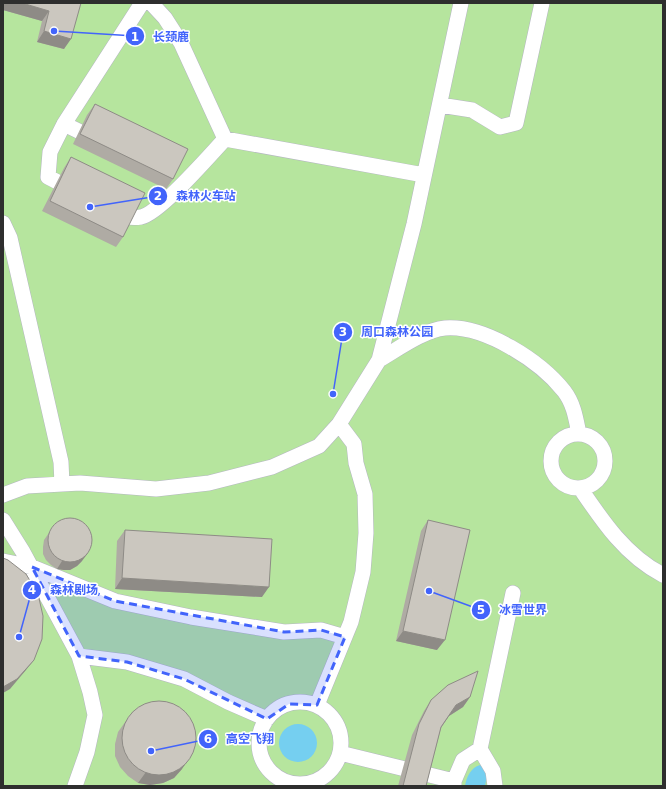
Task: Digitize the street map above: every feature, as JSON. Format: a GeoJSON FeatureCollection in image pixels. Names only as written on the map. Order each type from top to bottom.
{"type":"FeatureCollection","features":[{"type":"Feature","properties":{"kind":"street"},"geometry":{"type":"LineString","coordinates":[[90,199],[48,177],[50,152],[64,124],[142,3]]}},
{"type":"Feature","properties":{"kind":"street"},"geometry":{"type":"LineString","coordinates":[[151,3],[165,18],[181,44],[225,139]]}},
{"type":"Feature","properties":{"kind":"street"},"geometry":{"type":"LineString","coordinates":[[3,495],[27,486],[80,483],[156,489],[209,483],[272,467],[319,446],[339,424],[379,360],[414,224],[461,3]]}},
{"type":"Feature","properties":{"kind":"street"},"geometry":{"type":"LineString","coordinates":[[440,105],[472,110],[500,127],[516,123],[542,3]]}},
{"type":"Feature","properties":{"kind":"street"},"geometry":{"type":"LineString","coordinates":[[64,124],[106,144]]}},
{"type":"Feature","properties":{"kind":"street"},"geometry":{"type":"LineString","coordinates":[[225,139],[424,175]]}},
{"type":"Feature","properties":{"kind":"street"},"geometry":{"type":"LineString","coordinates":[[105,207],[126,218],[142,217],[163,204],[225,139]]}},
{"type":"Feature","properties":{"kind":"street"},"geometry":{"type":"LineString","coordinates":[[170,175],[184,182]]}},
{"type":"Feature","properties":{"kind":"street"},"geometry":{"type":"LineString","coordinates":[[3,223],[10,238],[37,353],[61,462],[62,484]]}},
{"type":"Feature","properties":{"kind":"street"},"geometry":{"type":"LineString","coordinates":[[379,360],[427,333],[445,328],[473,331],[514,348],[546,372],[564,392],[575,412],[579,434]]}},
{"type":"Feature","properties":{"kind":"street"},"geometry":{"type":"LineString","coordinates":[[317,705],[351,622],[363,572],[366,533],[365,494],[356,463],[354,444],[339,424]]}},
{"type":"Feature","properties":{"kind":"street"},"geometry":{"type":"LineString","coordinates":[[579,434],[591,438],[601,446],[605,464],[597,481],[589,486],[580,488],[562,484],[556,477],[550,461],[552,452],[556,445],[566,437],[579,434]]}},
{"type":"Feature","properties":{"kind":"street"},"geometry":{"type":"LineString","coordinates":[[580,488],[604,524],[628,550],[663,575]]}},
{"type":"Feature","properties":{"kind":"street"},"geometry":{"type":"LineString","coordinates":[[3,520],[32,567],[79,656],[90,692],[95,715],[87,752],[75,786]]}},
{"type":"Feature","properties":{"kind":"street"},"geometry":{"type":"LineString","coordinates":[[3,562],[32,567],[115,601],[191,617],[284,632],[321,630],[345,637]]}},
{"type":"Feature","properties":{"kind":"street"},"geometry":{"type":"LineString","coordinates":[[496,786],[493,770],[480,749],[512,593]]}},
{"type":"Feature","properties":{"kind":"street"},"geometry":{"type":"LineString","coordinates":[[79,656],[127,662],[184,679],[228,702],[267,719]]}},
{"type":"Feature","properties":{"kind":"street"},"geometry":{"type":"LineString","coordinates":[[303,702],[317,705],[328,714],[337,725],[341,739],[340,753],[334,766],[324,776],[312,782],[285,784],[266,767],[260,755],[259,743],[261,730],[267,719],[276,710],[289,704],[303,702]]}},
{"type":"Feature","properties":{"kind":"street"},"geometry":{"type":"LineString","coordinates":[[340,753],[454,784],[463,760],[480,749]]}},
{"type":"Feature","properties":{"kind":"highlighted area"},"geometry":{"type":"Polygon","coordinates":[[[32,567],[115,601],[284,632],[321,630],[345,637],[317,705],[289,704],[267,719],[184,679],[127,662],[79,656],[32,567]]]}},
{"type":"Feature","properties":{"kind":"green space"},"geometry":{"type":"Polygon","coordinates":[[[3,3],[663,3],[663,786],[3,786],[3,3]]]}},
{"type":"Feature","properties":{"kind":"water"},"geometry":{"type":"Polygon","coordinates":[[[294,724],[302,724],[312,729],[316,736],[316,750],[312,757],[302,762],[294,762],[284,757],[282,754],[279,747],[279,739],[284,729],[287,727],[294,724]]]}},
{"type":"Feature","properties":{"kind":"water"},"geometry":{"type":"Polygon","coordinates":[[[480,765],[486,774],[485,786],[465,786],[466,780],[470,773],[474,768],[480,765]]]}},
{"type":"Feature","properties":{"kind":"building"},"geometry":{"type":"Polygon","coordinates":[[[22,3],[81,3],[71,39],[44,31],[49,11],[22,3]]]}},
{"type":"Feature","properties":{"kind":"building"},"geometry":{"type":"Polygon","coordinates":[[[95,104],[188,149],[173,179],[80,134],[95,104]]]}},
{"type":"Feature","properties":{"kind":"building"},"geometry":{"type":"Polygon","coordinates":[[[71,157],[145,193],[123,237],[50,201],[71,157]]]}},
{"type":"Feature","properties":{"kind":"building"},"geometry":{"type":"Polygon","coordinates":[[[70,518],[82,522],[88,528],[92,540],[88,552],[82,558],[70,562],[58,558],[52,552],[48,540],[52,528],[58,522],[70,518]]]}},
{"type":"Feature","properties":{"kind":"building"},"geometry":{"type":"Polygon","coordinates":[[[428,520],[470,530],[445,640],[403,631],[428,520]]]}},
{"type":"Feature","properties":{"kind":"building"},"geometry":{"type":"Polygon","coordinates":[[[125,530],[272,539],[269,587],[122,578],[125,530]]]}},
{"type":"Feature","properties":{"kind":"building"},"geometry":{"type":"Polygon","coordinates":[[[3,558],[8,560],[26,574],[38,594],[43,616],[42,639],[34,660],[17,679],[3,687],[3,558]]]}},
{"type":"Feature","properties":{"kind":"building"},"geometry":{"type":"Polygon","coordinates":[[[478,671],[470,697],[456,705],[441,727],[426,786],[403,786],[419,724],[431,700],[448,685],[478,671]]]}},
{"type":"Feature","properties":{"kind":"building"},"geometry":{"type":"Polygon","coordinates":[[[159,701],[173,704],[185,712],[193,724],[196,738],[193,752],[185,764],[173,772],[159,775],[145,772],[133,764],[125,752],[122,738],[125,724],[133,712],[145,704],[159,701]]]}},
{"type":"Feature","properties":{"kind":"place","name":"长颈鹿"},"geometry":{"type":"Point","coordinates":[54,31]}},
{"type":"Feature","properties":{"kind":"place","name":"森林火车站"},"geometry":{"type":"Point","coordinates":[90,207]}},
{"type":"Feature","properties":{"kind":"place","name":"周口森林公园"},"geometry":{"type":"Point","coordinates":[333,394]}},
{"type":"Feature","properties":{"kind":"place","name":"冰雪世界"},"geometry":{"type":"Point","coordinates":[429,591]}},
{"type":"Feature","properties":{"kind":"place","name":"森林剧场"},"geometry":{"type":"Point","coordinates":[19,637]}},
{"type":"Feature","properties":{"kind":"place","name":"高空飞翔"},"geometry":{"type":"Point","coordinates":[151,751]}}]}
